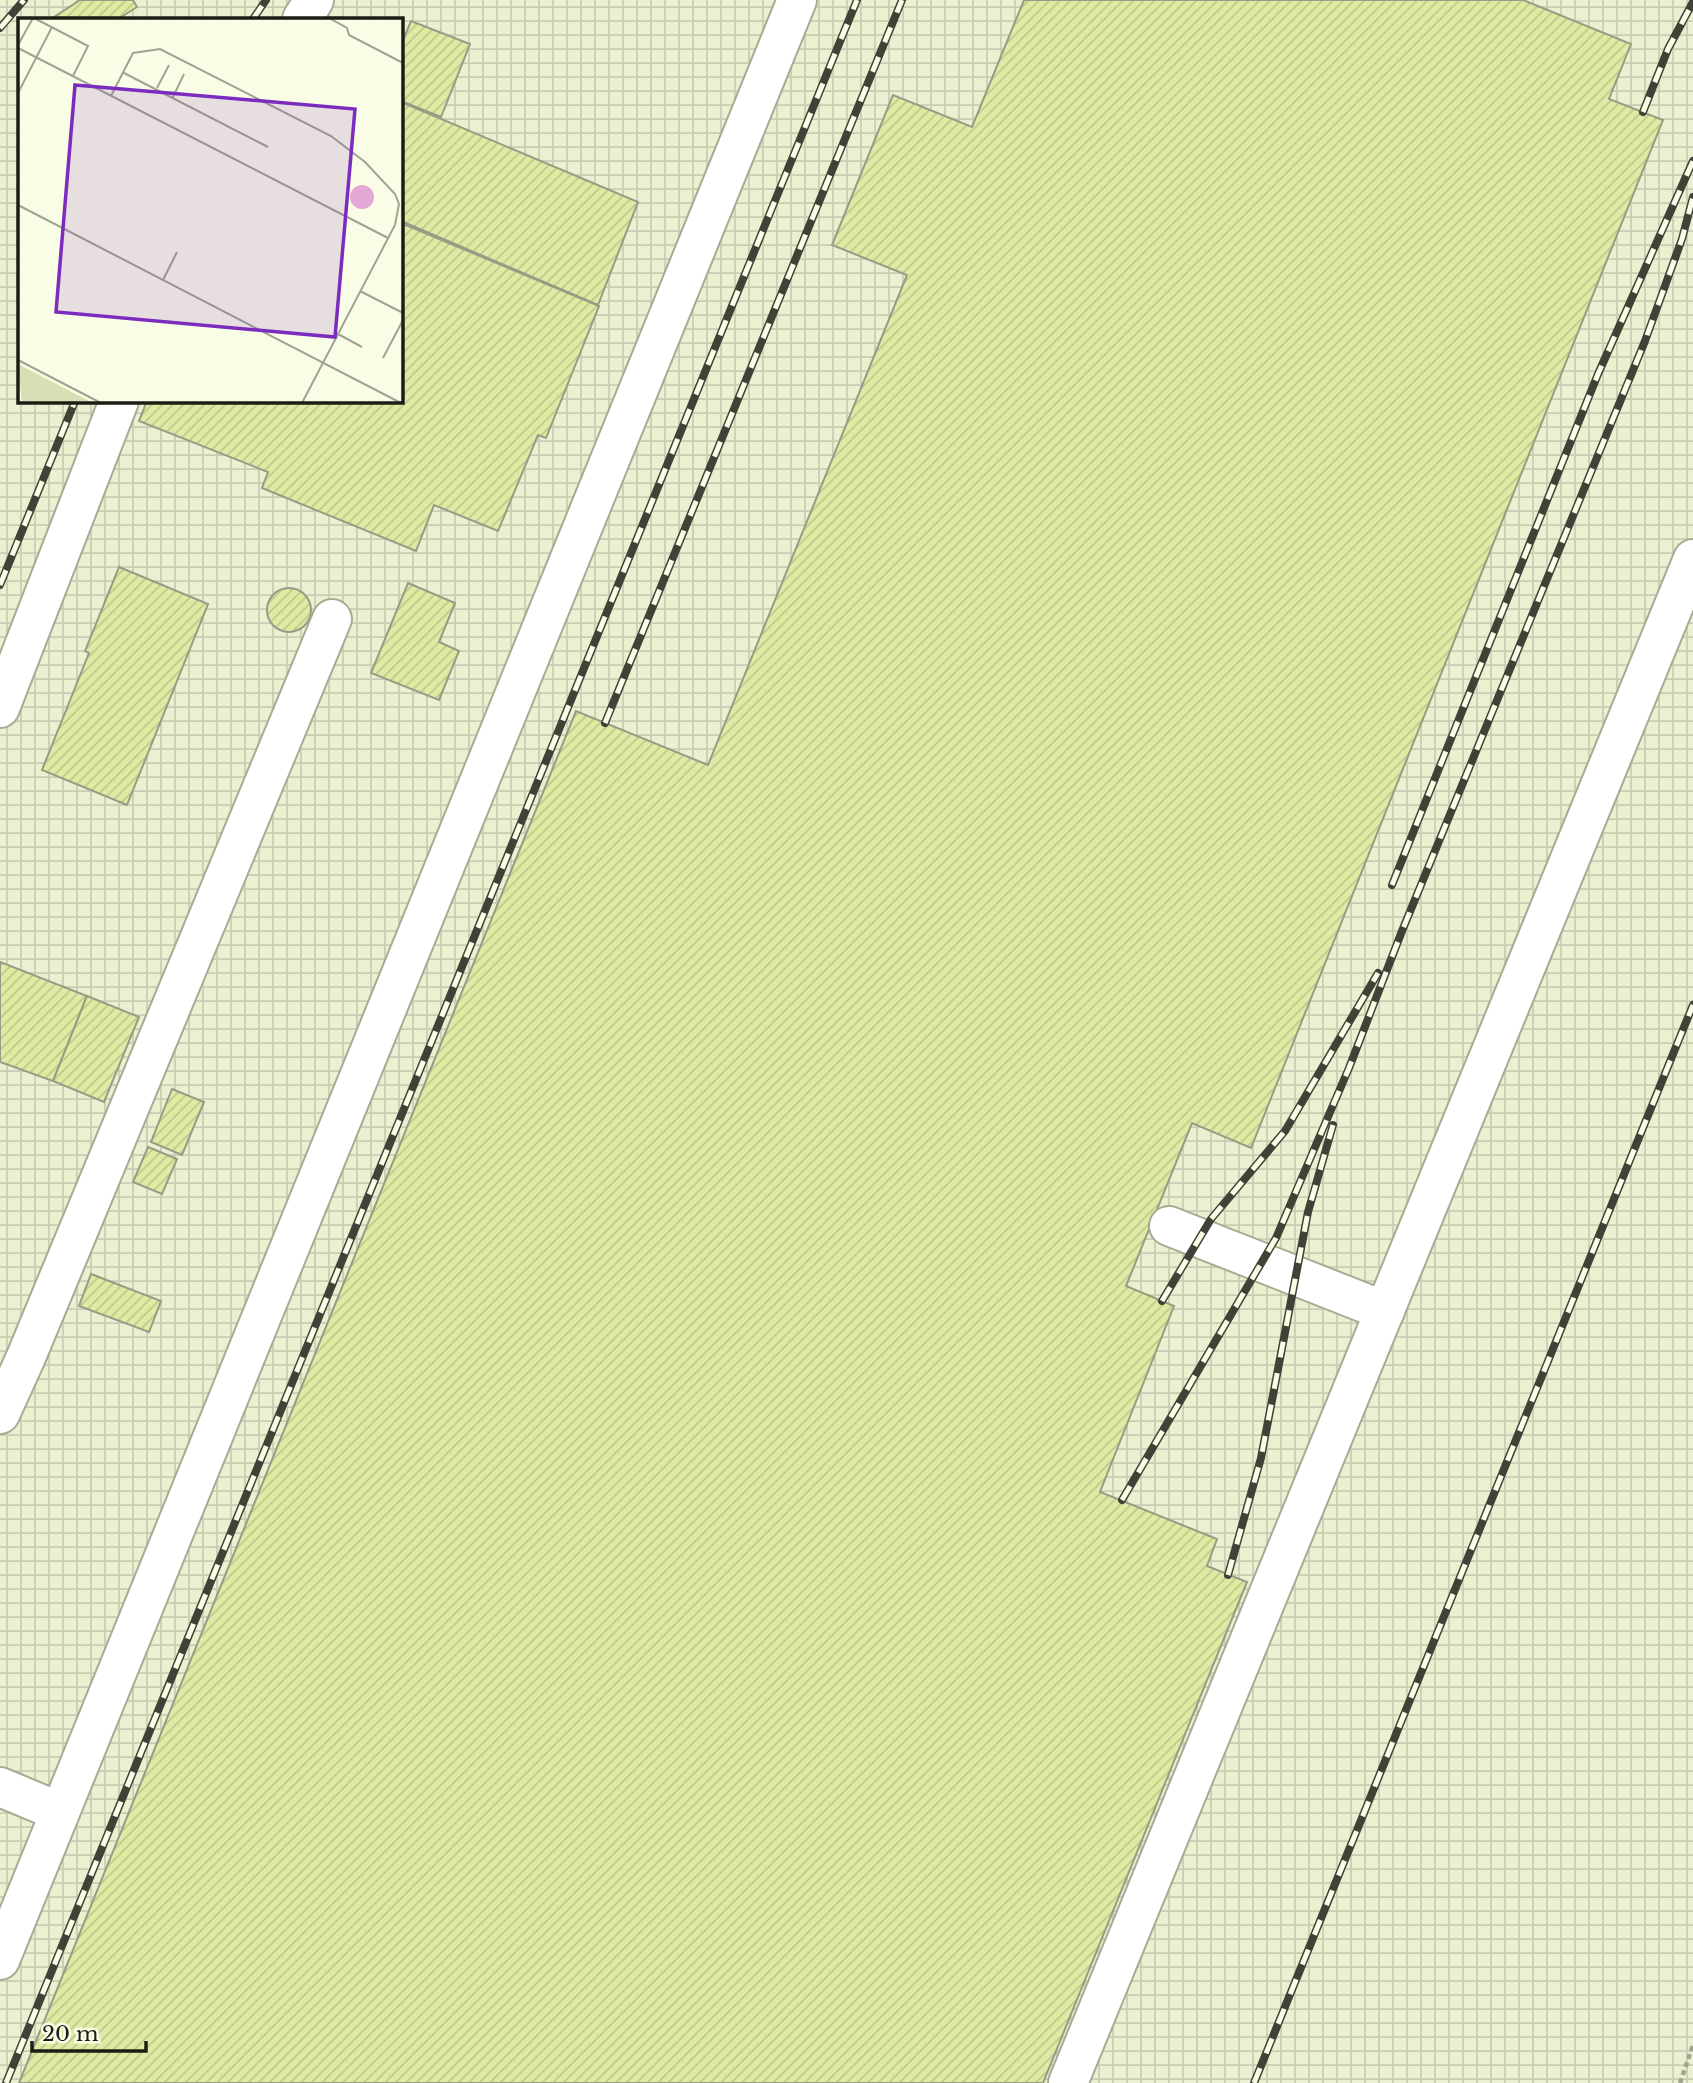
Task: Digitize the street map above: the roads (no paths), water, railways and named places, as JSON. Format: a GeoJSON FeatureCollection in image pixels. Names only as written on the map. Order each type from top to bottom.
{"type":"FeatureCollection","features":[{"type":"Feature","properties":{"kind":"lane"},"geometry":{"type":"LineString","coordinates":[[303,18],[314,0]]}},
{"type":"Feature","properties":{"kind":"lane"},"geometry":{"type":"LineString","coordinates":[[0,1960],[797,0]]}},
{"type":"Feature","properties":{"kind":"lane"},"geometry":{"type":"LineString","coordinates":[[0,708],[119,402]]}},
{"type":"Feature","properties":{"kind":"lane"},"geometry":{"type":"LineString","coordinates":[[1068,2083],[1693,559]]}},
{"type":"Feature","properties":{"kind":"lane"},"geometry":{"type":"LineString","coordinates":[[0,1413],[13,1352],[332,619]]}},
{"type":"Feature","properties":{"kind":"lane"},"geometry":{"type":"LineString","coordinates":[[1169,1226],[1385,1311]]}},
{"type":"Feature","properties":{"kind":"lane"},"geometry":{"type":"LineString","coordinates":[[0,1787],[60,1812]]}},
{"type":"Feature","properties":{"kind":"railway"},"geometry":{"type":"LineString","coordinates":[[0,28],[24,0]]}},
{"type":"Feature","properties":{"kind":"railway"},"geometry":{"type":"LineString","coordinates":[[254,18],[266,0]]}},
{"type":"Feature","properties":{"kind":"railway"},"geometry":{"type":"LineString","coordinates":[[6,2083],[857,0]]}},
{"type":"Feature","properties":{"kind":"railway"},"geometry":{"type":"LineString","coordinates":[[605,723],[902,0]]}},
{"type":"Feature","properties":{"kind":"railway"},"geometry":{"type":"LineString","coordinates":[[1643,112],[1668,49],[1693,2]]}},
{"type":"Feature","properties":{"kind":"railway"},"geometry":{"type":"LineString","coordinates":[[1392,885],[1598,374],[1693,161]]}},
{"type":"Feature","properties":{"kind":"railway"},"geometry":{"type":"LineString","coordinates":[[1122,1500],[1276,1238],[1349,1068],[1402,931],[1645,341],[1682,239],[1693,197]]}},
{"type":"Feature","properties":{"kind":"railway"},"geometry":{"type":"LineString","coordinates":[[0,585],[75,402]]}},
{"type":"Feature","properties":{"kind":"railway"},"geometry":{"type":"LineString","coordinates":[[1162,1301],[1211,1219],[1285,1131],[1378,973]]}},
{"type":"Feature","properties":{"kind":"railway"},"geometry":{"type":"LineString","coordinates":[[1254,2083],[1693,1005]]}},
{"type":"Feature","properties":{"kind":"railway"},"geometry":{"type":"LineString","coordinates":[[1228,1575],[1261,1458],[1308,1212],[1333,1125]]}}]}
